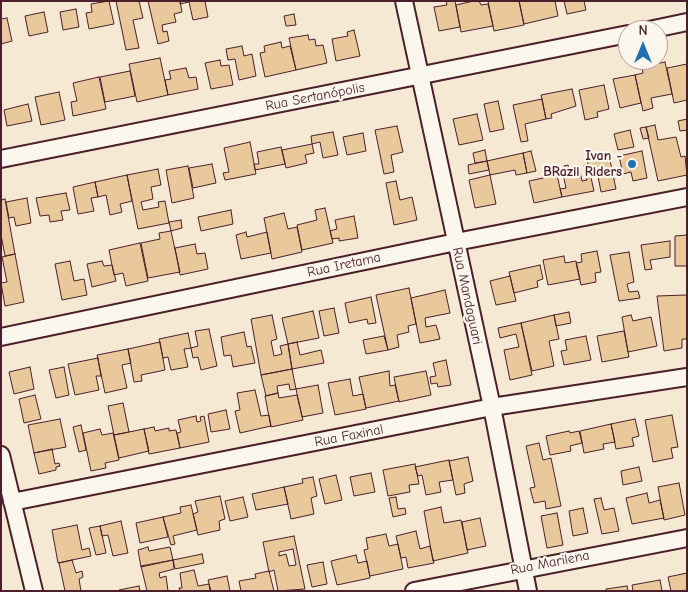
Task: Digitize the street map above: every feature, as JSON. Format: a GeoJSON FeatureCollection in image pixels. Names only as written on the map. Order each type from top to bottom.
{"type":"FeatureCollection","features":[{"type":"Feature","properties":{"kind":"street","name":"Rua Mandaguari"},"geometry":{"type":"LineString","coordinates":[[404,1],[492,407],[528,591]]}},
{"type":"Feature","properties":{"kind":"street"},"geometry":{"type":"LineString","coordinates":[[668,26],[687,22]]}},
{"type":"Feature","properties":{"kind":"street","name":"Rua Sertanópolis"},"geometry":{"type":"LineString","coordinates":[[1,159],[618,36]]}},
{"type":"Feature","properties":{"kind":"street","name":"Rua Iretama"},"geometry":{"type":"LineString","coordinates":[[1,337],[456,242],[687,197]]}},
{"type":"Feature","properties":{"kind":"street","name":"Rua Faxinal"},"geometry":{"type":"LineString","coordinates":[[12,502],[492,407],[687,377]]}},
{"type":"Feature","properties":{"kind":"street"},"geometry":{"type":"LineString","coordinates":[[1,455],[34,591]]}},
{"type":"Feature","properties":{"kind":"street","name":"Rua Marilena"},"geometry":{"type":"LineString","coordinates":[[414,591],[523,568],[687,538]]}},
{"type":"Feature","properties":{"kind":"building"},"geometry":{"type":"Polygon","coordinates":[[[109,1],[114,24],[89,29],[86,13],[92,12],[91,4],[109,1]]]}},
{"type":"Feature","properties":{"kind":"building"},"geometry":{"type":"Polygon","coordinates":[[[116,1],[139,1],[143,18],[133,20],[139,48],[126,50],[116,1]]]}},
{"type":"Feature","properties":{"kind":"building"},"geometry":{"type":"Polygon","coordinates":[[[148,1],[180,1],[182,12],[174,14],[176,22],[162,25],[163,32],[167,31],[169,41],[158,44],[148,1]]]}},
{"type":"Feature","properties":{"kind":"building"},"geometry":{"type":"Polygon","coordinates":[[[180,1],[205,1],[208,17],[193,20],[189,2],[180,4],[180,1]]]}},
{"type":"Feature","properties":{"kind":"building"},"geometry":{"type":"Polygon","coordinates":[[[446,1],[455,1],[460,27],[439,31],[434,7],[447,5],[446,1]]]}},
{"type":"Feature","properties":{"kind":"building"},"geometry":{"type":"Polygon","coordinates":[[[479,1],[481,5],[488,4],[493,26],[461,32],[456,5],[479,1]]]}},
{"type":"Feature","properties":{"kind":"building"},"geometry":{"type":"Polygon","coordinates":[[[488,1],[519,1],[524,25],[494,31],[488,1]]]}},
{"type":"Feature","properties":{"kind":"building"},"geometry":{"type":"Polygon","coordinates":[[[519,1],[555,1],[558,16],[524,24],[519,1]]]}},
{"type":"Feature","properties":{"kind":"building"},"geometry":{"type":"Polygon","coordinates":[[[564,1],[584,1],[586,10],[567,14],[564,1]]]}},
{"type":"Feature","properties":{"kind":"building"},"geometry":{"type":"Polygon","coordinates":[[[76,9],[79,27],[63,30],[60,12],[76,9]]]}},
{"type":"Feature","properties":{"kind":"building"},"geometry":{"type":"Polygon","coordinates":[[[44,12],[48,32],[29,36],[25,16],[44,12]]]}},
{"type":"Feature","properties":{"kind":"building"},"geometry":{"type":"Polygon","coordinates":[[[294,14],[296,25],[286,26],[284,16],[294,14]]]}},
{"type":"Feature","properties":{"kind":"building"},"geometry":{"type":"Polygon","coordinates":[[[7,18],[12,41],[1,44],[1,19],[7,18]]]}},
{"type":"Feature","properties":{"kind":"building"},"geometry":{"type":"Polygon","coordinates":[[[354,30],[360,56],[336,61],[332,39],[348,36],[347,32],[354,30]]]}},
{"type":"Feature","properties":{"kind":"building"},"geometry":{"type":"Polygon","coordinates":[[[308,35],[309,40],[315,39],[316,46],[323,45],[327,63],[296,70],[289,38],[308,35]]]}},
{"type":"Feature","properties":{"kind":"building"},"geometry":{"type":"Polygon","coordinates":[[[281,42],[282,48],[290,46],[296,70],[265,77],[260,53],[265,52],[264,46],[281,42]]]}},
{"type":"Feature","properties":{"kind":"building"},"geometry":{"type":"Polygon","coordinates":[[[242,46],[244,56],[252,54],[256,76],[239,80],[235,59],[228,60],[226,49],[242,46]]]}},
{"type":"Feature","properties":{"kind":"building"},"geometry":{"type":"Polygon","coordinates":[[[160,58],[168,95],[137,102],[129,64],[160,58]]]}},
{"type":"Feature","properties":{"kind":"building"},"geometry":{"type":"Polygon","coordinates":[[[220,60],[221,66],[229,65],[233,85],[211,89],[205,63],[220,60]]]}},
{"type":"Feature","properties":{"kind":"building"},"geometry":{"type":"Polygon","coordinates":[[[687,64],[687,100],[674,103],[668,68],[687,64]]]}},
{"type":"Feature","properties":{"kind":"building"},"geometry":{"type":"Polygon","coordinates":[[[186,68],[189,78],[196,77],[198,89],[168,95],[165,80],[171,79],[169,71],[186,68]]]}},
{"type":"Feature","properties":{"kind":"building"},"geometry":{"type":"Polygon","coordinates":[[[642,70],[667,70],[672,94],[651,98],[653,108],[643,111],[635,75],[643,73],[642,70]]]}},
{"type":"Feature","properties":{"kind":"building"},"geometry":{"type":"Polygon","coordinates":[[[130,71],[135,96],[105,102],[100,77],[130,71]]]}},
{"type":"Feature","properties":{"kind":"building"},"geometry":{"type":"Polygon","coordinates":[[[635,75],[641,103],[620,108],[613,79],[635,75]]]}},
{"type":"Feature","properties":{"kind":"building"},"geometry":{"type":"Polygon","coordinates":[[[99,77],[106,109],[73,116],[71,102],[77,101],[73,83],[99,77]]]}},
{"type":"Feature","properties":{"kind":"building"},"geometry":{"type":"Polygon","coordinates":[[[604,85],[609,109],[597,112],[598,117],[585,120],[579,90],[604,85]]]}},
{"type":"Feature","properties":{"kind":"building"},"geometry":{"type":"Polygon","coordinates":[[[572,89],[576,106],[551,114],[552,118],[546,119],[541,95],[572,89]]]}},
{"type":"Feature","properties":{"kind":"building"},"geometry":{"type":"Polygon","coordinates":[[[59,92],[65,120],[41,125],[35,97],[59,92]]]}},
{"type":"Feature","properties":{"kind":"building"},"geometry":{"type":"Polygon","coordinates":[[[542,99],[546,119],[525,124],[528,141],[521,142],[513,105],[542,99]]]}},
{"type":"Feature","properties":{"kind":"building"},"geometry":{"type":"Polygon","coordinates":[[[498,101],[504,129],[490,132],[484,104],[498,101]]]}},
{"type":"Feature","properties":{"kind":"building"},"geometry":{"type":"Polygon","coordinates":[[[28,104],[32,121],[7,126],[4,110],[28,104]]]}},
{"type":"Feature","properties":{"kind":"building"},"geometry":{"type":"Polygon","coordinates":[[[477,114],[483,140],[459,145],[453,119],[477,114]]]}},
{"type":"Feature","properties":{"kind":"building"},"geometry":{"type":"Polygon","coordinates":[[[687,119],[687,130],[680,131],[678,121],[687,119]]]}},
{"type":"Feature","properties":{"kind":"building"},"geometry":{"type":"Polygon","coordinates":[[[655,125],[658,140],[676,137],[681,157],[685,156],[687,175],[658,181],[646,127],[655,125]]]}},
{"type":"Feature","properties":{"kind":"building"},"geometry":{"type":"Polygon","coordinates":[[[397,126],[403,152],[391,155],[394,172],[384,174],[375,130],[397,126]]]}},
{"type":"Feature","properties":{"kind":"building"},"geometry":{"type":"Polygon","coordinates":[[[646,127],[649,138],[643,139],[640,128],[646,127]]]}},
{"type":"Feature","properties":{"kind":"building"},"geometry":{"type":"Polygon","coordinates":[[[630,130],[634,147],[618,150],[614,134],[630,130]]]}},
{"type":"Feature","properties":{"kind":"building"},"geometry":{"type":"Polygon","coordinates":[[[333,132],[338,155],[323,158],[320,142],[312,144],[311,136],[333,132]]]}},
{"type":"Feature","properties":{"kind":"building"},"geometry":{"type":"Polygon","coordinates":[[[363,133],[366,151],[347,155],[343,137],[363,133]]]}},
{"type":"Feature","properties":{"kind":"building"},"geometry":{"type":"Polygon","coordinates":[[[250,142],[256,174],[225,180],[223,173],[229,172],[224,148],[250,142]]]}},
{"type":"Feature","properties":{"kind":"building"},"geometry":{"type":"Polygon","coordinates":[[[312,144],[314,153],[305,155],[307,163],[286,168],[282,150],[312,144]]]}},
{"type":"Feature","properties":{"kind":"building"},"geometry":{"type":"Polygon","coordinates":[[[281,147],[285,164],[255,170],[254,164],[259,164],[257,152],[281,147]]]}},
{"type":"Feature","properties":{"kind":"building"},"geometry":{"type":"Polygon","coordinates":[[[485,150],[487,161],[475,163],[473,153],[485,150]]]}},
{"type":"Feature","properties":{"kind":"building"},"geometry":{"type":"Polygon","coordinates":[[[531,151],[536,171],[527,173],[523,153],[531,151]]]}},
{"type":"Feature","properties":{"kind":"building","name":"Ivan - BRazil Riders"},"geometry":{"type":"Polygon","coordinates":[[[642,151],[647,178],[633,181],[631,172],[623,174],[619,156],[642,151]]]}},
{"type":"Feature","properties":{"kind":"building"},"geometry":{"type":"Polygon","coordinates":[[[600,152],[602,161],[610,160],[616,189],[601,192],[598,176],[591,177],[586,155],[600,152]]]}},
{"type":"Feature","properties":{"kind":"building"},"geometry":{"type":"Polygon","coordinates":[[[523,153],[527,173],[516,175],[515,170],[490,175],[487,161],[523,153]]]}},
{"type":"Feature","properties":{"kind":"building"},"geometry":{"type":"Polygon","coordinates":[[[487,161],[489,170],[469,174],[468,165],[487,161]]]}},
{"type":"Feature","properties":{"kind":"building"},"geometry":{"type":"Polygon","coordinates":[[[212,164],[216,183],[193,188],[189,168],[212,164]]]}},
{"type":"Feature","properties":{"kind":"building"},"geometry":{"type":"Polygon","coordinates":[[[588,164],[594,191],[562,197],[560,189],[566,188],[562,170],[565,170],[564,166],[568,165],[569,169],[579,167],[582,181],[587,180],[584,165],[588,164]]]}},
{"type":"Feature","properties":{"kind":"building"},"geometry":{"type":"Polygon","coordinates":[[[188,166],[194,198],[172,203],[166,170],[188,166]]]}},
{"type":"Feature","properties":{"kind":"building"},"geometry":{"type":"Polygon","coordinates":[[[158,169],[161,185],[151,187],[153,199],[141,202],[143,210],[159,207],[158,202],[165,201],[169,223],[138,229],[127,175],[158,169]]]}},
{"type":"Feature","properties":{"kind":"building"},"geometry":{"type":"Polygon","coordinates":[[[127,175],[132,201],[120,204],[122,212],[110,215],[106,195],[98,197],[95,182],[127,175]]]}},
{"type":"Feature","properties":{"kind":"building"},"geometry":{"type":"Polygon","coordinates":[[[490,175],[496,204],[475,208],[469,180],[490,175]]]}},
{"type":"Feature","properties":{"kind":"building"},"geometry":{"type":"Polygon","coordinates":[[[557,175],[562,197],[534,203],[529,181],[557,175]]]}},
{"type":"Feature","properties":{"kind":"building"},"geometry":{"type":"Polygon","coordinates":[[[396,181],[400,200],[412,197],[417,220],[394,225],[386,183],[396,181]]]}},
{"type":"Feature","properties":{"kind":"building"},"geometry":{"type":"Polygon","coordinates":[[[95,182],[98,197],[91,198],[94,211],[78,214],[73,187],[95,182]]]}},
{"type":"Feature","properties":{"kind":"building"},"geometry":{"type":"Polygon","coordinates":[[[66,193],[70,210],[61,211],[63,220],[50,222],[49,215],[40,216],[36,198],[66,193]]]}},
{"type":"Feature","properties":{"kind":"building"},"geometry":{"type":"Polygon","coordinates":[[[27,198],[31,223],[16,226],[14,217],[9,218],[6,202],[27,198]]]}},
{"type":"Feature","properties":{"kind":"building"},"geometry":{"type":"Polygon","coordinates":[[[5,199],[15,254],[5,256],[1,235],[1,200],[5,199]]]}},
{"type":"Feature","properties":{"kind":"building"},"geometry":{"type":"Polygon","coordinates":[[[325,208],[333,243],[302,250],[297,225],[317,220],[315,210],[325,208]]]}},
{"type":"Feature","properties":{"kind":"building"},"geometry":{"type":"Polygon","coordinates":[[[231,210],[233,224],[201,231],[198,217],[231,210]]]}},
{"type":"Feature","properties":{"kind":"building"},"geometry":{"type":"Polygon","coordinates":[[[284,213],[288,229],[297,227],[302,252],[272,259],[264,218],[284,213]]]}},
{"type":"Feature","properties":{"kind":"building"},"geometry":{"type":"Polygon","coordinates":[[[354,216],[358,238],[339,241],[339,238],[332,239],[330,231],[337,229],[335,220],[354,216]]]}},
{"type":"Feature","properties":{"kind":"building"},"geometry":{"type":"Polygon","coordinates":[[[181,220],[182,228],[171,231],[169,222],[181,220]]]}},
{"type":"Feature","properties":{"kind":"building"},"geometry":{"type":"Polygon","coordinates":[[[171,231],[180,272],[148,278],[141,243],[160,239],[159,233],[171,231]]]}},
{"type":"Feature","properties":{"kind":"building"},"geometry":{"type":"Polygon","coordinates":[[[246,232],[247,237],[267,232],[271,253],[241,259],[236,235],[246,232]]]}},
{"type":"Feature","properties":{"kind":"building"},"geometry":{"type":"Polygon","coordinates":[[[687,235],[687,266],[675,266],[675,236],[687,235]]]}},
{"type":"Feature","properties":{"kind":"building"},"geometry":{"type":"Polygon","coordinates":[[[670,241],[670,257],[650,260],[652,269],[645,270],[641,245],[670,241]]]}},
{"type":"Feature","properties":{"kind":"building"},"geometry":{"type":"Polygon","coordinates":[[[140,243],[148,281],[126,286],[123,273],[114,275],[109,250],[140,243]]]}},
{"type":"Feature","properties":{"kind":"building"},"geometry":{"type":"Polygon","coordinates":[[[195,244],[197,254],[205,253],[208,269],[180,275],[175,248],[195,244]]]}},
{"type":"Feature","properties":{"kind":"building"},"geometry":{"type":"Polygon","coordinates":[[[597,251],[601,272],[595,273],[596,282],[581,285],[576,263],[582,262],[581,254],[597,251]]]}},
{"type":"Feature","properties":{"kind":"building"},"geometry":{"type":"Polygon","coordinates":[[[629,252],[634,282],[627,284],[629,292],[638,291],[640,298],[619,301],[610,255],[629,252]]]}},
{"type":"Feature","properties":{"kind":"building"},"geometry":{"type":"Polygon","coordinates":[[[15,254],[24,302],[5,306],[1,283],[7,282],[2,257],[15,254]]]}},
{"type":"Feature","properties":{"kind":"building"},"geometry":{"type":"Polygon","coordinates":[[[564,256],[565,263],[576,261],[580,279],[548,285],[543,260],[564,256]]]}},
{"type":"Feature","properties":{"kind":"building"},"geometry":{"type":"Polygon","coordinates":[[[70,261],[74,281],[84,279],[87,295],[62,300],[55,264],[70,261]]]}},
{"type":"Feature","properties":{"kind":"building"},"geometry":{"type":"Polygon","coordinates":[[[102,261],[104,266],[112,265],[116,281],[92,287],[87,264],[102,261]]]}},
{"type":"Feature","properties":{"kind":"building"},"geometry":{"type":"Polygon","coordinates":[[[540,265],[543,279],[537,281],[538,287],[514,293],[509,272],[540,265]]]}},
{"type":"Feature","properties":{"kind":"building"},"geometry":{"type":"Polygon","coordinates":[[[510,276],[516,301],[496,305],[490,281],[510,276]]]}},
{"type":"Feature","properties":{"kind":"building"},"geometry":{"type":"Polygon","coordinates":[[[409,288],[416,324],[408,326],[409,332],[397,335],[399,347],[388,350],[376,295],[409,288]]]}},
{"type":"Feature","properties":{"kind":"building"},"geometry":{"type":"Polygon","coordinates":[[[445,290],[450,313],[425,318],[426,327],[436,325],[440,339],[420,343],[411,298],[445,290]]]}},
{"type":"Feature","properties":{"kind":"building"},"geometry":{"type":"Polygon","coordinates":[[[687,295],[687,339],[682,339],[682,348],[664,351],[657,296],[687,295]]]}},
{"type":"Feature","properties":{"kind":"building"},"geometry":{"type":"Polygon","coordinates":[[[371,297],[376,323],[368,324],[367,319],[349,323],[345,303],[371,297]]]}},
{"type":"Feature","properties":{"kind":"building"},"geometry":{"type":"Polygon","coordinates":[[[334,308],[339,333],[324,336],[319,311],[334,308]]]}},
{"type":"Feature","properties":{"kind":"building"},"geometry":{"type":"Polygon","coordinates":[[[313,311],[319,338],[288,344],[282,318],[313,311]]]}},
{"type":"Feature","properties":{"kind":"building"},"geometry":{"type":"Polygon","coordinates":[[[569,312],[571,323],[556,326],[554,315],[569,312]]]}},
{"type":"Feature","properties":{"kind":"building"},"geometry":{"type":"Polygon","coordinates":[[[272,315],[277,339],[271,341],[274,356],[282,354],[280,346],[288,344],[292,369],[261,375],[251,319],[272,315]]]}},
{"type":"Feature","properties":{"kind":"building"},"geometry":{"type":"Polygon","coordinates":[[[554,315],[559,339],[549,341],[554,366],[532,371],[521,323],[554,315]]]}},
{"type":"Feature","properties":{"kind":"building"},"geometry":{"type":"Polygon","coordinates":[[[631,315],[633,321],[651,317],[657,346],[628,352],[622,317],[631,315]]]}},
{"type":"Feature","properties":{"kind":"building"},"geometry":{"type":"Polygon","coordinates":[[[521,323],[532,375],[510,380],[504,350],[519,347],[516,334],[500,338],[498,328],[521,323]]]}},
{"type":"Feature","properties":{"kind":"building"},"geometry":{"type":"Polygon","coordinates":[[[209,329],[217,366],[201,370],[198,357],[193,358],[191,348],[198,346],[195,331],[209,329]]]}},
{"type":"Feature","properties":{"kind":"building"},"geometry":{"type":"Polygon","coordinates":[[[624,331],[629,357],[602,362],[597,336],[624,331]]]}},
{"type":"Feature","properties":{"kind":"building"},"geometry":{"type":"Polygon","coordinates":[[[244,332],[247,347],[251,346],[255,363],[233,367],[231,355],[224,356],[221,337],[244,332]]]}},
{"type":"Feature","properties":{"kind":"building"},"geometry":{"type":"Polygon","coordinates":[[[188,333],[191,348],[184,349],[188,367],[171,370],[168,357],[163,358],[159,339],[188,333]]]}},
{"type":"Feature","properties":{"kind":"building"},"geometry":{"type":"Polygon","coordinates":[[[384,336],[388,350],[366,354],[363,340],[384,336]]]}},
{"type":"Feature","properties":{"kind":"building"},"geometry":{"type":"Polygon","coordinates":[[[586,336],[591,360],[564,365],[561,351],[567,350],[565,340],[586,336]]]}},
{"type":"Feature","properties":{"kind":"building"},"geometry":{"type":"Polygon","coordinates":[[[160,342],[165,370],[141,375],[142,381],[134,382],[128,349],[160,342]]]}},
{"type":"Feature","properties":{"kind":"building"},"geometry":{"type":"Polygon","coordinates":[[[297,342],[300,355],[321,350],[324,363],[292,369],[288,344],[297,342]]]}},
{"type":"Feature","properties":{"kind":"building"},"geometry":{"type":"Polygon","coordinates":[[[128,349],[131,363],[122,365],[127,388],[105,393],[97,355],[128,349]]]}},
{"type":"Feature","properties":{"kind":"building"},"geometry":{"type":"Polygon","coordinates":[[[98,358],[101,376],[96,376],[99,390],[75,395],[68,364],[98,358]]]}},
{"type":"Feature","properties":{"kind":"building"},"geometry":{"type":"Polygon","coordinates":[[[446,360],[451,385],[438,387],[437,383],[431,384],[430,377],[436,376],[433,363],[446,360]]]}},
{"type":"Feature","properties":{"kind":"building"},"geometry":{"type":"Polygon","coordinates":[[[30,367],[34,389],[14,394],[9,372],[30,367]]]}},
{"type":"Feature","properties":{"kind":"building"},"geometry":{"type":"Polygon","coordinates":[[[64,367],[69,395],[56,398],[49,370],[64,367]]]}},
{"type":"Feature","properties":{"kind":"building"},"geometry":{"type":"Polygon","coordinates":[[[292,369],[296,389],[290,390],[289,384],[277,386],[278,393],[266,396],[261,375],[292,369]]]}},
{"type":"Feature","properties":{"kind":"building"},"geometry":{"type":"Polygon","coordinates":[[[389,371],[390,386],[395,385],[399,401],[366,408],[359,377],[389,371]]]}},
{"type":"Feature","properties":{"kind":"building"},"geometry":{"type":"Polygon","coordinates":[[[426,371],[431,395],[399,402],[394,377],[426,371]]]}},
{"type":"Feature","properties":{"kind":"building"},"geometry":{"type":"Polygon","coordinates":[[[350,379],[353,396],[363,394],[366,409],[335,415],[328,383],[350,379]]]}},
{"type":"Feature","properties":{"kind":"building"},"geometry":{"type":"Polygon","coordinates":[[[318,385],[323,413],[302,417],[296,389],[318,385]]]}},
{"type":"Feature","properties":{"kind":"building"},"geometry":{"type":"Polygon","coordinates":[[[255,390],[261,416],[269,415],[271,426],[240,433],[235,411],[240,410],[237,393],[255,390]]]}},
{"type":"Feature","properties":{"kind":"building"},"geometry":{"type":"Polygon","coordinates":[[[278,393],[279,398],[297,395],[303,420],[271,427],[265,396],[278,393]]]}},
{"type":"Feature","properties":{"kind":"building"},"geometry":{"type":"Polygon","coordinates":[[[35,395],[41,419],[24,423],[19,399],[35,395]]]}},
{"type":"Feature","properties":{"kind":"building"},"geometry":{"type":"Polygon","coordinates":[[[123,403],[129,432],[114,435],[108,406],[123,403]]]}},
{"type":"Feature","properties":{"kind":"building"},"geometry":{"type":"Polygon","coordinates":[[[226,410],[230,429],[211,432],[208,414],[226,410]]]}},
{"type":"Feature","properties":{"kind":"building"},"geometry":{"type":"Polygon","coordinates":[[[672,415],[678,447],[671,448],[673,458],[653,462],[645,420],[672,415]]]}},
{"type":"Feature","properties":{"kind":"building"},"geometry":{"type":"Polygon","coordinates":[[[196,416],[197,422],[201,421],[200,417],[204,416],[209,442],[180,448],[177,433],[181,432],[178,420],[196,416]]]}},
{"type":"Feature","properties":{"kind":"building"},"geometry":{"type":"Polygon","coordinates":[[[60,419],[66,447],[34,453],[28,425],[60,419]]]}},
{"type":"Feature","properties":{"kind":"building"},"geometry":{"type":"Polygon","coordinates":[[[635,419],[639,436],[632,438],[634,446],[616,449],[611,424],[635,419]]]}},
{"type":"Feature","properties":{"kind":"building"},"geometry":{"type":"Polygon","coordinates":[[[611,424],[615,442],[603,444],[604,449],[584,453],[580,431],[611,424]]]}},
{"type":"Feature","properties":{"kind":"building"},"geometry":{"type":"Polygon","coordinates":[[[81,425],[86,450],[79,452],[73,427],[81,425]]]}},
{"type":"Feature","properties":{"kind":"building"},"geometry":{"type":"Polygon","coordinates":[[[154,427],[155,431],[169,428],[169,431],[176,430],[180,448],[149,454],[144,429],[154,427]]]}},
{"type":"Feature","properties":{"kind":"building"},"geometry":{"type":"Polygon","coordinates":[[[100,429],[102,435],[113,433],[119,460],[105,463],[106,468],[91,471],[83,433],[100,429]]]}},
{"type":"Feature","properties":{"kind":"building"},"geometry":{"type":"Polygon","coordinates":[[[144,429],[149,451],[119,458],[114,435],[144,429]]]}},
{"type":"Feature","properties":{"kind":"building"},"geometry":{"type":"Polygon","coordinates":[[[569,431],[570,433],[579,431],[582,443],[570,446],[571,451],[550,455],[546,436],[569,431]]]}},
{"type":"Feature","properties":{"kind":"building"},"geometry":{"type":"Polygon","coordinates":[[[539,443],[543,460],[551,458],[561,506],[546,509],[545,501],[534,503],[530,488],[535,487],[526,446],[539,443]]]}},
{"type":"Feature","properties":{"kind":"building"},"geometry":{"type":"Polygon","coordinates":[[[52,449],[55,464],[59,463],[60,466],[56,467],[56,470],[39,474],[34,453],[52,449]]]}},
{"type":"Feature","properties":{"kind":"building"},"geometry":{"type":"Polygon","coordinates":[[[468,457],[473,481],[464,484],[465,493],[456,495],[449,461],[468,457]]]}},
{"type":"Feature","properties":{"kind":"building"},"geometry":{"type":"Polygon","coordinates":[[[449,460],[453,480],[439,482],[441,492],[426,495],[422,475],[418,476],[415,467],[449,460]]]}},
{"type":"Feature","properties":{"kind":"building"},"geometry":{"type":"Polygon","coordinates":[[[415,464],[419,484],[409,485],[410,492],[388,496],[383,470],[415,464]]]}},
{"type":"Feature","properties":{"kind":"building"},"geometry":{"type":"Polygon","coordinates":[[[639,467],[642,481],[623,485],[621,471],[639,467]]]}},
{"type":"Feature","properties":{"kind":"building"},"geometry":{"type":"Polygon","coordinates":[[[371,473],[375,492],[354,496],[350,477],[371,473]]]}},
{"type":"Feature","properties":{"kind":"building"},"geometry":{"type":"Polygon","coordinates":[[[336,475],[342,500],[325,504],[319,479],[336,475]]]}},
{"type":"Feature","properties":{"kind":"building"},"geometry":{"type":"Polygon","coordinates":[[[313,477],[317,496],[311,498],[314,514],[291,519],[284,487],[303,483],[302,479],[313,477]]]}},
{"type":"Feature","properties":{"kind":"building"},"geometry":{"type":"Polygon","coordinates":[[[679,483],[685,515],[664,520],[658,487],[679,483]]]}},
{"type":"Feature","properties":{"kind":"building"},"geometry":{"type":"Polygon","coordinates":[[[284,487],[288,504],[256,510],[252,494],[284,487]]]}},
{"type":"Feature","properties":{"kind":"building"},"geometry":{"type":"Polygon","coordinates":[[[647,493],[649,503],[660,500],[664,518],[632,524],[626,498],[647,493]]]}},
{"type":"Feature","properties":{"kind":"building"},"geometry":{"type":"Polygon","coordinates":[[[220,496],[225,519],[219,521],[220,530],[198,535],[193,514],[198,512],[195,501],[220,496]]]}},
{"type":"Feature","properties":{"kind":"building"},"geometry":{"type":"Polygon","coordinates":[[[243,497],[248,517],[230,521],[225,501],[243,497]]]}},
{"type":"Feature","properties":{"kind":"building"},"geometry":{"type":"Polygon","coordinates":[[[396,497],[398,509],[405,508],[406,514],[393,517],[389,498],[396,497]]]}},
{"type":"Feature","properties":{"kind":"building"},"geometry":{"type":"Polygon","coordinates":[[[601,498],[604,510],[614,508],[619,531],[602,534],[594,499],[601,498]]]}},
{"type":"Feature","properties":{"kind":"building"},"geometry":{"type":"Polygon","coordinates":[[[191,505],[197,530],[173,536],[175,544],[171,545],[163,517],[181,513],[180,507],[191,505]]]}},
{"type":"Feature","properties":{"kind":"building"},"geometry":{"type":"Polygon","coordinates":[[[441,507],[444,523],[461,520],[468,553],[433,561],[424,511],[441,507]]]}},
{"type":"Feature","properties":{"kind":"building"},"geometry":{"type":"Polygon","coordinates":[[[583,508],[588,533],[573,536],[569,511],[583,508]]]}},
{"type":"Feature","properties":{"kind":"building"},"geometry":{"type":"Polygon","coordinates":[[[557,513],[563,545],[547,548],[541,516],[557,513]]]}},
{"type":"Feature","properties":{"kind":"building"},"geometry":{"type":"Polygon","coordinates":[[[163,517],[168,537],[140,543],[136,523],[163,517]]]}},
{"type":"Feature","properties":{"kind":"building"},"geometry":{"type":"Polygon","coordinates":[[[480,518],[486,546],[467,550],[462,522],[480,518]]]}},
{"type":"Feature","properties":{"kind":"building"},"geometry":{"type":"Polygon","coordinates":[[[121,521],[128,553],[113,556],[108,535],[102,536],[100,526],[121,521]]]}},
{"type":"Feature","properties":{"kind":"building"},"geometry":{"type":"Polygon","coordinates":[[[77,525],[82,550],[89,548],[91,556],[58,563],[52,530],[77,525]]]}},
{"type":"Feature","properties":{"kind":"building"},"geometry":{"type":"Polygon","coordinates":[[[100,526],[106,553],[96,555],[89,528],[100,526]]]}},
{"type":"Feature","properties":{"kind":"building"},"geometry":{"type":"Polygon","coordinates":[[[416,531],[420,549],[430,546],[434,563],[408,568],[406,557],[401,558],[396,536],[416,531]]]}},
{"type":"Feature","properties":{"kind":"building"},"geometry":{"type":"Polygon","coordinates":[[[386,534],[389,546],[398,544],[403,569],[370,576],[364,550],[368,549],[366,538],[386,534]]]}},
{"type":"Feature","properties":{"kind":"building"},"geometry":{"type":"Polygon","coordinates":[[[294,536],[305,589],[278,591],[274,570],[269,572],[263,542],[294,536]]]}},
{"type":"Feature","properties":{"kind":"building"},"geometry":{"type":"Polygon","coordinates":[[[148,547],[149,551],[170,547],[173,560],[141,567],[138,550],[148,547]]]}},
{"type":"Feature","properties":{"kind":"building"},"geometry":{"type":"Polygon","coordinates":[[[293,549],[296,565],[289,566],[286,554],[279,556],[279,552],[293,549]]]}},
{"type":"Feature","properties":{"kind":"building"},"geometry":{"type":"Polygon","coordinates":[[[202,554],[204,563],[175,569],[173,560],[202,554]]]}},
{"type":"Feature","properties":{"kind":"building"},"geometry":{"type":"Polygon","coordinates":[[[356,555],[358,563],[367,561],[370,578],[337,585],[331,561],[356,555]]]}},
{"type":"Feature","properties":{"kind":"building"},"geometry":{"type":"Polygon","coordinates":[[[72,560],[76,573],[82,571],[83,577],[79,579],[81,591],[65,591],[59,563],[72,560]]]}},
{"type":"Feature","properties":{"kind":"building"},"geometry":{"type":"Polygon","coordinates":[[[173,560],[174,569],[159,573],[160,578],[166,576],[168,591],[147,591],[141,566],[173,560]]]}},
{"type":"Feature","properties":{"kind":"building"},"geometry":{"type":"Polygon","coordinates":[[[323,562],[327,584],[312,587],[307,565],[323,562]]]}},
{"type":"Feature","properties":{"kind":"building"},"geometry":{"type":"Polygon","coordinates":[[[194,570],[198,586],[209,584],[210,591],[180,591],[179,588],[182,588],[180,573],[194,570]]]}},
{"type":"Feature","properties":{"kind":"building"},"geometry":{"type":"Polygon","coordinates":[[[269,571],[274,591],[241,591],[239,581],[256,578],[255,574],[269,571]]]}},
{"type":"Feature","properties":{"kind":"building"},"geometry":{"type":"Polygon","coordinates":[[[687,573],[687,591],[671,591],[668,577],[687,573]]]}},
{"type":"Feature","properties":{"kind":"building"},"geometry":{"type":"Polygon","coordinates":[[[227,576],[230,591],[211,591],[208,580],[227,576]]]}},
{"type":"Feature","properties":{"kind":"building"},"geometry":{"type":"Polygon","coordinates":[[[660,580],[662,591],[633,591],[632,585],[660,580]]]}},
{"type":"Feature","properties":{"kind":"building"},"geometry":{"type":"Polygon","coordinates":[[[139,586],[140,591],[119,591],[119,590],[139,586]]]}},
{"type":"Feature","properties":{"kind":"building"},"geometry":{"type":"Polygon","coordinates":[[[627,586],[628,591],[606,591],[606,589],[627,586]]]}},
{"type":"Feature","properties":{"kind":"place","name":"Ivan - BRazil Riders"},"geometry":{"type":"Point","coordinates":[632,164]}}]}
